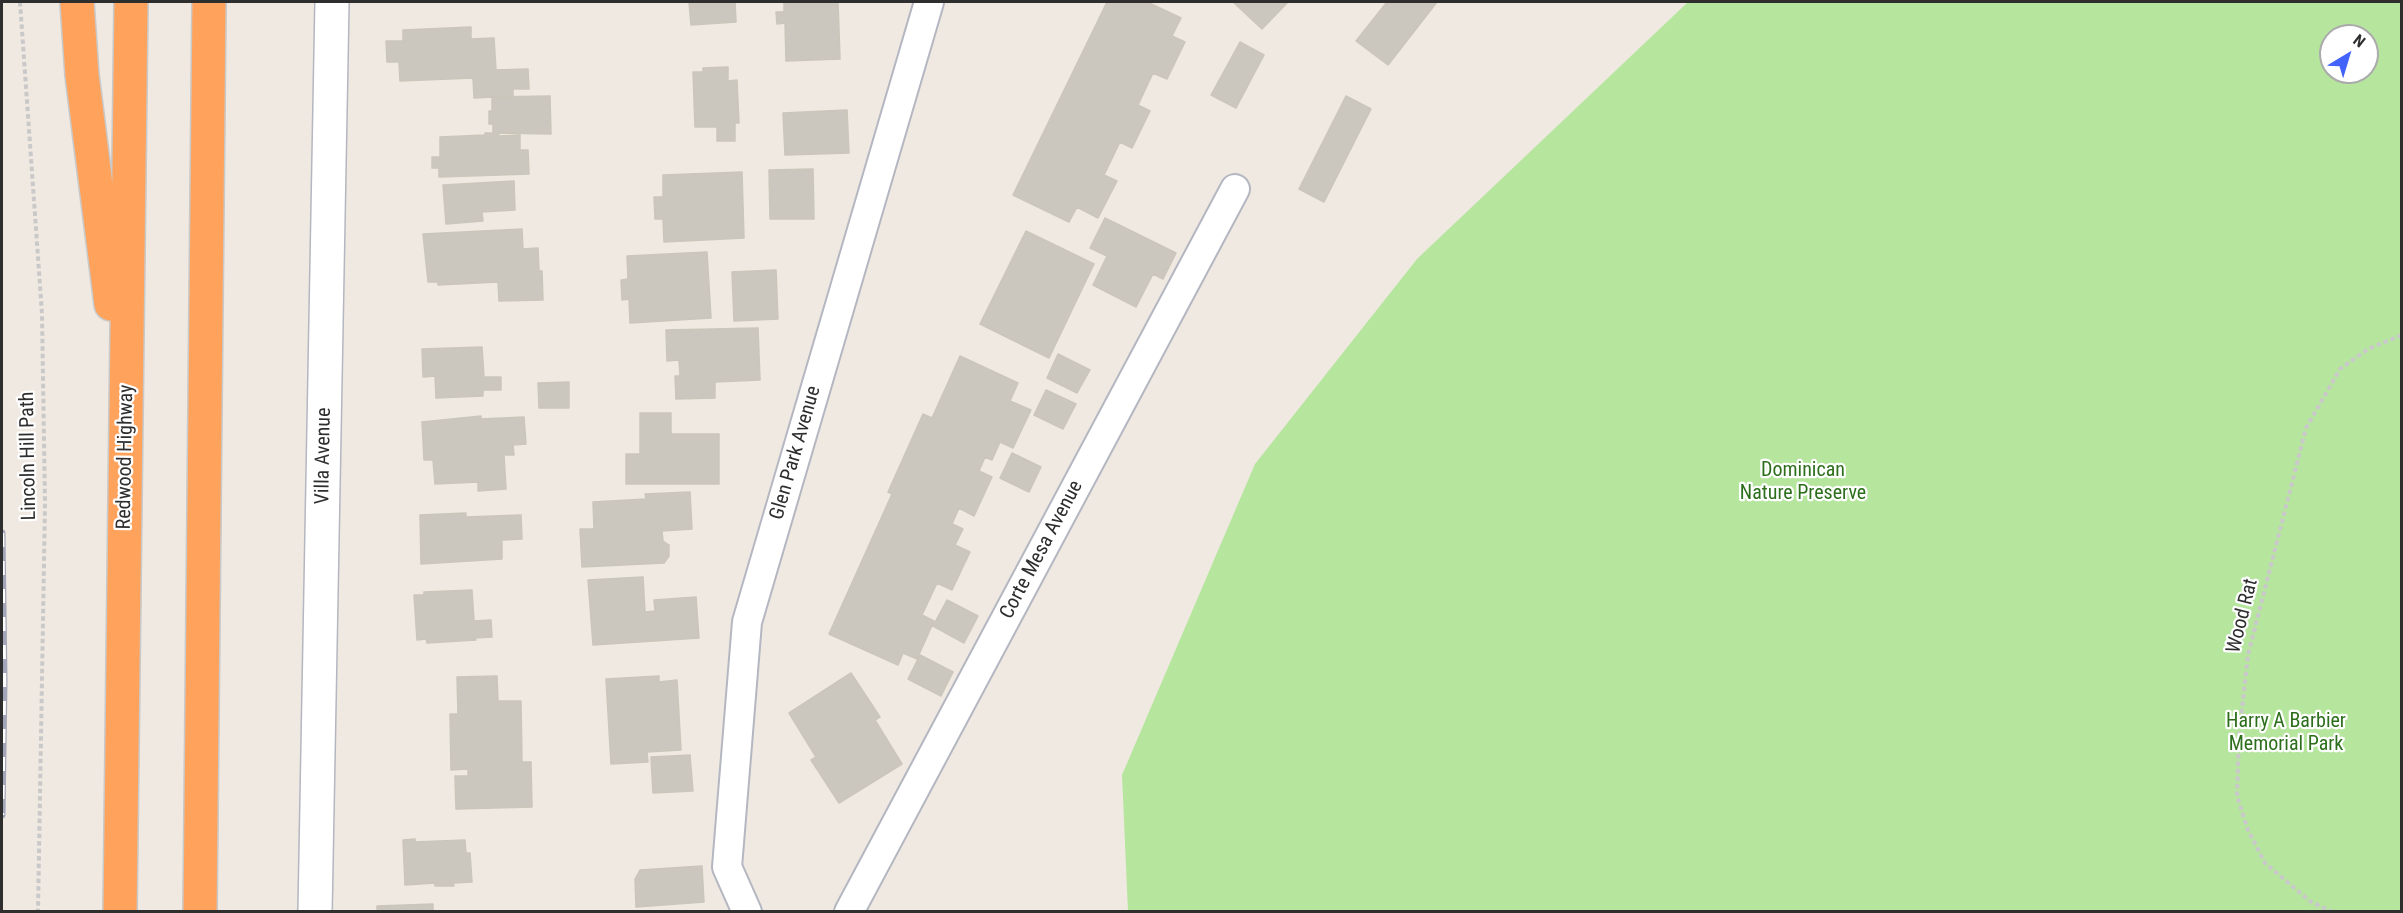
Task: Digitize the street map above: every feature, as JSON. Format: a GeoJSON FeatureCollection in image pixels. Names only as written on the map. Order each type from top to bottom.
{"type":"FeatureCollection","features":[{"type":"Feature","properties":{"kind":"highway"},"geometry":{"type":"LineString","coordinates":[[76,2],[83,86],[127,432]]}},
{"type":"Feature","properties":{"kind":"highway","name":"Redwood Highway"},"geometry":{"type":"LineString","coordinates":[[120,912],[131,2]]}},
{"type":"Feature","properties":{"kind":"highway"},"geometry":{"type":"LineString","coordinates":[[200,912],[209,2]]}},
{"type":"Feature","properties":{"kind":"street","name":"Villa Avenue"},"geometry":{"type":"LineString","coordinates":[[315,912],[332,2]]}},
{"type":"Feature","properties":{"kind":"street","name":"Glen Park Avenue"},"geometry":{"type":"LineString","coordinates":[[747,912],[727,867],[747,622],[929,2]]}},
{"type":"Feature","properties":{"kind":"street","name":"Corte Mesa Avenue"},"geometry":{"type":"LineString","coordinates":[[849,912],[1235,189]]}},
{"type":"Feature","properties":{"kind":"path","name":"Lincoln Hill Path"},"geometry":{"type":"LineString","coordinates":[[20,2],[42,326],[45,515],[38,912]]}},
{"type":"Feature","properties":{"kind":"path","name":"Wood Rat"},"geometry":{"type":"LineString","coordinates":[[2333,912],[2312,902],[2265,863],[2248,830],[2237,796],[2238,737],[2248,655],[2306,428],[2340,369],[2368,349],[2402,335]]}},
{"type":"Feature","properties":{"kind":"green space","name":"Dominican Nature Preserve"},"geometry":{"type":"Polygon","coordinates":[[[1688,2],[2401,2],[2401,911],[1128,911],[1122,775],[1255,464],[1417,259],[1688,2]]]}},
{"type":"Feature","properties":{"kind":"building"},"geometry":{"type":"Polygon","coordinates":[[[689,2],[735,2],[736,22],[691,25],[689,2]]]}},
{"type":"Feature","properties":{"kind":"building"},"geometry":{"type":"Polygon","coordinates":[[[784,2],[838,2],[840,59],[786,61],[785,23],[777,24],[776,12],[784,12],[784,2]]]}},
{"type":"Feature","properties":{"kind":"building"},"geometry":{"type":"Polygon","coordinates":[[[1107,2],[1147,2],[1181,18],[1172,36],[1185,42],[1167,79],[1153,73],[1138,105],[1150,111],[1132,148],[1120,142],[1104,175],[1117,181],[1098,218],[1077,207],[1069,222],[1013,195],[1107,2]]]}},
{"type":"Feature","properties":{"kind":"building"},"geometry":{"type":"Polygon","coordinates":[[[1233,2],[1288,2],[1262,29],[1233,2]]]}},
{"type":"Feature","properties":{"kind":"building"},"geometry":{"type":"Polygon","coordinates":[[[1387,2],[1437,2],[1388,65],[1356,41],[1387,2]]]}},
{"type":"Feature","properties":{"kind":"building"},"geometry":{"type":"Polygon","coordinates":[[[471,27],[471,39],[494,38],[496,70],[528,69],[529,89],[513,89],[513,96],[474,98],[473,78],[400,81],[399,62],[387,62],[386,41],[403,41],[403,30],[471,27]]]}},
{"type":"Feature","properties":{"kind":"building"},"geometry":{"type":"Polygon","coordinates":[[[1240,42],[1264,55],[1236,108],[1211,95],[1240,42]]]}},
{"type":"Feature","properties":{"kind":"building"},"geometry":{"type":"Polygon","coordinates":[[[728,67],[728,81],[737,80],[739,123],[735,123],[735,141],[717,141],[717,127],[695,127],[693,72],[703,72],[703,68],[728,67]]]}},
{"type":"Feature","properties":{"kind":"building"},"geometry":{"type":"Polygon","coordinates":[[[550,96],[551,134],[498,133],[499,136],[520,135],[520,150],[528,150],[529,174],[439,177],[439,168],[432,168],[432,157],[440,157],[440,137],[493,133],[493,124],[489,124],[492,97],[550,96]]]}},
{"type":"Feature","properties":{"kind":"building"},"geometry":{"type":"Polygon","coordinates":[[[1346,96],[1371,109],[1324,202],[1299,189],[1346,96]]]}},
{"type":"Feature","properties":{"kind":"building"},"geometry":{"type":"Polygon","coordinates":[[[847,110],[849,153],[785,155],[783,113],[847,110]]]}},
{"type":"Feature","properties":{"kind":"building"},"geometry":{"type":"Polygon","coordinates":[[[813,169],[814,219],[770,219],[769,170],[813,169]]]}},
{"type":"Feature","properties":{"kind":"building"},"geometry":{"type":"Polygon","coordinates":[[[742,172],[744,238],[664,242],[663,219],[655,219],[654,197],[663,197],[663,175],[742,172]]]}},
{"type":"Feature","properties":{"kind":"building"},"geometry":{"type":"Polygon","coordinates":[[[514,181],[515,210],[482,212],[483,221],[446,224],[443,185],[514,181]]]}},
{"type":"Feature","properties":{"kind":"building"},"geometry":{"type":"Polygon","coordinates":[[[1105,218],[1176,253],[1163,279],[1153,274],[1136,307],[1093,285],[1107,256],[1090,248],[1105,218]]]}},
{"type":"Feature","properties":{"kind":"building"},"geometry":{"type":"Polygon","coordinates":[[[522,229],[523,249],[538,248],[543,300],[499,301],[498,282],[438,285],[438,282],[428,282],[423,234],[522,229]]]}},
{"type":"Feature","properties":{"kind":"building"},"geometry":{"type":"Polygon","coordinates":[[[1026,231],[1094,264],[1049,358],[980,324],[1026,231]]]}},
{"type":"Feature","properties":{"kind":"building"},"geometry":{"type":"Polygon","coordinates":[[[707,252],[711,318],[630,323],[629,299],[622,300],[621,280],[628,279],[627,256],[707,252]]]}},
{"type":"Feature","properties":{"kind":"building"},"geometry":{"type":"Polygon","coordinates":[[[776,270],[778,319],[734,321],[732,272],[776,270]]]}},
{"type":"Feature","properties":{"kind":"building"},"geometry":{"type":"Polygon","coordinates":[[[758,328],[760,380],[715,382],[715,398],[676,399],[675,376],[680,376],[679,360],[667,361],[666,330],[758,328]]]}},
{"type":"Feature","properties":{"kind":"building"},"geometry":{"type":"Polygon","coordinates":[[[482,347],[484,377],[501,377],[501,390],[483,390],[483,396],[436,398],[435,376],[423,377],[422,349],[482,347]]]}},
{"type":"Feature","properties":{"kind":"building"},"geometry":{"type":"Polygon","coordinates":[[[1058,354],[1090,370],[1077,393],[1047,378],[1058,354]]]}},
{"type":"Feature","properties":{"kind":"building"},"geometry":{"type":"Polygon","coordinates":[[[960,356],[1018,383],[1010,401],[1031,410],[1013,448],[1000,442],[992,460],[985,457],[979,471],[992,477],[974,516],[959,508],[952,524],[963,529],[955,545],[970,552],[952,590],[937,583],[922,615],[934,621],[917,659],[903,653],[898,665],[829,634],[892,494],[888,492],[923,414],[932,418],[960,356]]]}},
{"type":"Feature","properties":{"kind":"building"},"geometry":{"type":"Polygon","coordinates":[[[569,382],[569,408],[539,408],[538,383],[569,382]]]}},
{"type":"Feature","properties":{"kind":"building"},"geometry":{"type":"Polygon","coordinates":[[[1046,390],[1076,404],[1063,429],[1034,415],[1046,390]]]}},
{"type":"Feature","properties":{"kind":"building"},"geometry":{"type":"Polygon","coordinates":[[[640,413],[671,413],[671,434],[719,434],[719,484],[626,484],[626,454],[640,454],[640,413]]]}},
{"type":"Feature","properties":{"kind":"building"},"geometry":{"type":"Polygon","coordinates":[[[481,416],[481,419],[524,417],[526,444],[513,445],[514,455],[504,455],[506,489],[478,491],[478,482],[435,484],[433,460],[424,460],[422,422],[481,416]]]}},
{"type":"Feature","properties":{"kind":"building"},"geometry":{"type":"Polygon","coordinates":[[[1012,453],[1041,467],[1029,492],[1000,478],[1012,453]]]}},
{"type":"Feature","properties":{"kind":"building"},"geometry":{"type":"Polygon","coordinates":[[[690,492],[692,529],[662,531],[663,541],[669,545],[669,556],[664,563],[582,567],[580,529],[594,529],[593,502],[646,499],[645,494],[690,492]]]}},
{"type":"Feature","properties":{"kind":"building"},"geometry":{"type":"Polygon","coordinates":[[[466,513],[466,517],[521,515],[522,539],[502,540],[502,559],[421,564],[420,515],[466,513]]]}},
{"type":"Feature","properties":{"kind":"building"},"geometry":{"type":"Polygon","coordinates":[[[643,577],[645,612],[655,611],[654,600],[696,597],[699,638],[593,645],[588,580],[643,577]]]}},
{"type":"Feature","properties":{"kind":"building"},"geometry":{"type":"Polygon","coordinates":[[[472,590],[474,621],[491,620],[492,637],[427,643],[426,639],[417,640],[414,595],[424,595],[424,592],[472,590]]]}},
{"type":"Feature","properties":{"kind":"building"},"geometry":{"type":"Polygon","coordinates":[[[947,600],[978,616],[964,643],[933,626],[947,600]]]}},
{"type":"Feature","properties":{"kind":"building"},"geometry":{"type":"Polygon","coordinates":[[[920,655],[953,672],[941,696],[908,679],[920,655]]]}},
{"type":"Feature","properties":{"kind":"building"},"geometry":{"type":"Polygon","coordinates":[[[851,673],[880,717],[875,720],[902,764],[839,803],[811,760],[816,757],[789,713],[851,673]]]}},
{"type":"Feature","properties":{"kind":"building"},"geometry":{"type":"Polygon","coordinates":[[[497,676],[498,701],[521,701],[522,762],[531,762],[532,807],[456,809],[455,776],[468,776],[468,769],[451,770],[450,714],[458,714],[457,677],[497,676]]]}},
{"type":"Feature","properties":{"kind":"building"},"geometry":{"type":"Polygon","coordinates":[[[659,676],[659,682],[677,680],[681,750],[647,752],[648,762],[611,764],[606,679],[659,676]]]}},
{"type":"Feature","properties":{"kind":"building"},"geometry":{"type":"Polygon","coordinates":[[[690,755],[693,791],[653,793],[651,757],[690,755]]]}},
{"type":"Feature","properties":{"kind":"building"},"geometry":{"type":"Polygon","coordinates":[[[415,839],[415,842],[465,840],[466,853],[470,853],[472,882],[453,883],[454,886],[435,886],[435,883],[405,885],[403,840],[415,839]]]}},
{"type":"Feature","properties":{"kind":"building"},"geometry":{"type":"Polygon","coordinates":[[[702,866],[704,902],[636,907],[635,879],[640,870],[702,866]]]}},
{"type":"Feature","properties":{"kind":"building"},"geometry":{"type":"Polygon","coordinates":[[[433,904],[433,912],[377,912],[377,906],[433,904]]]}},
{"type":"Feature","properties":{"kind":"railway"},"geometry":{"type":"LineString","coordinates":[[2,533],[4,681],[2,815]]}},
{"type":"Feature","properties":{"kind":"park label","name":"Harry A Barbier Memorial Park"},"geometry":{"type":"Point","coordinates":[2286,734]}}]}
